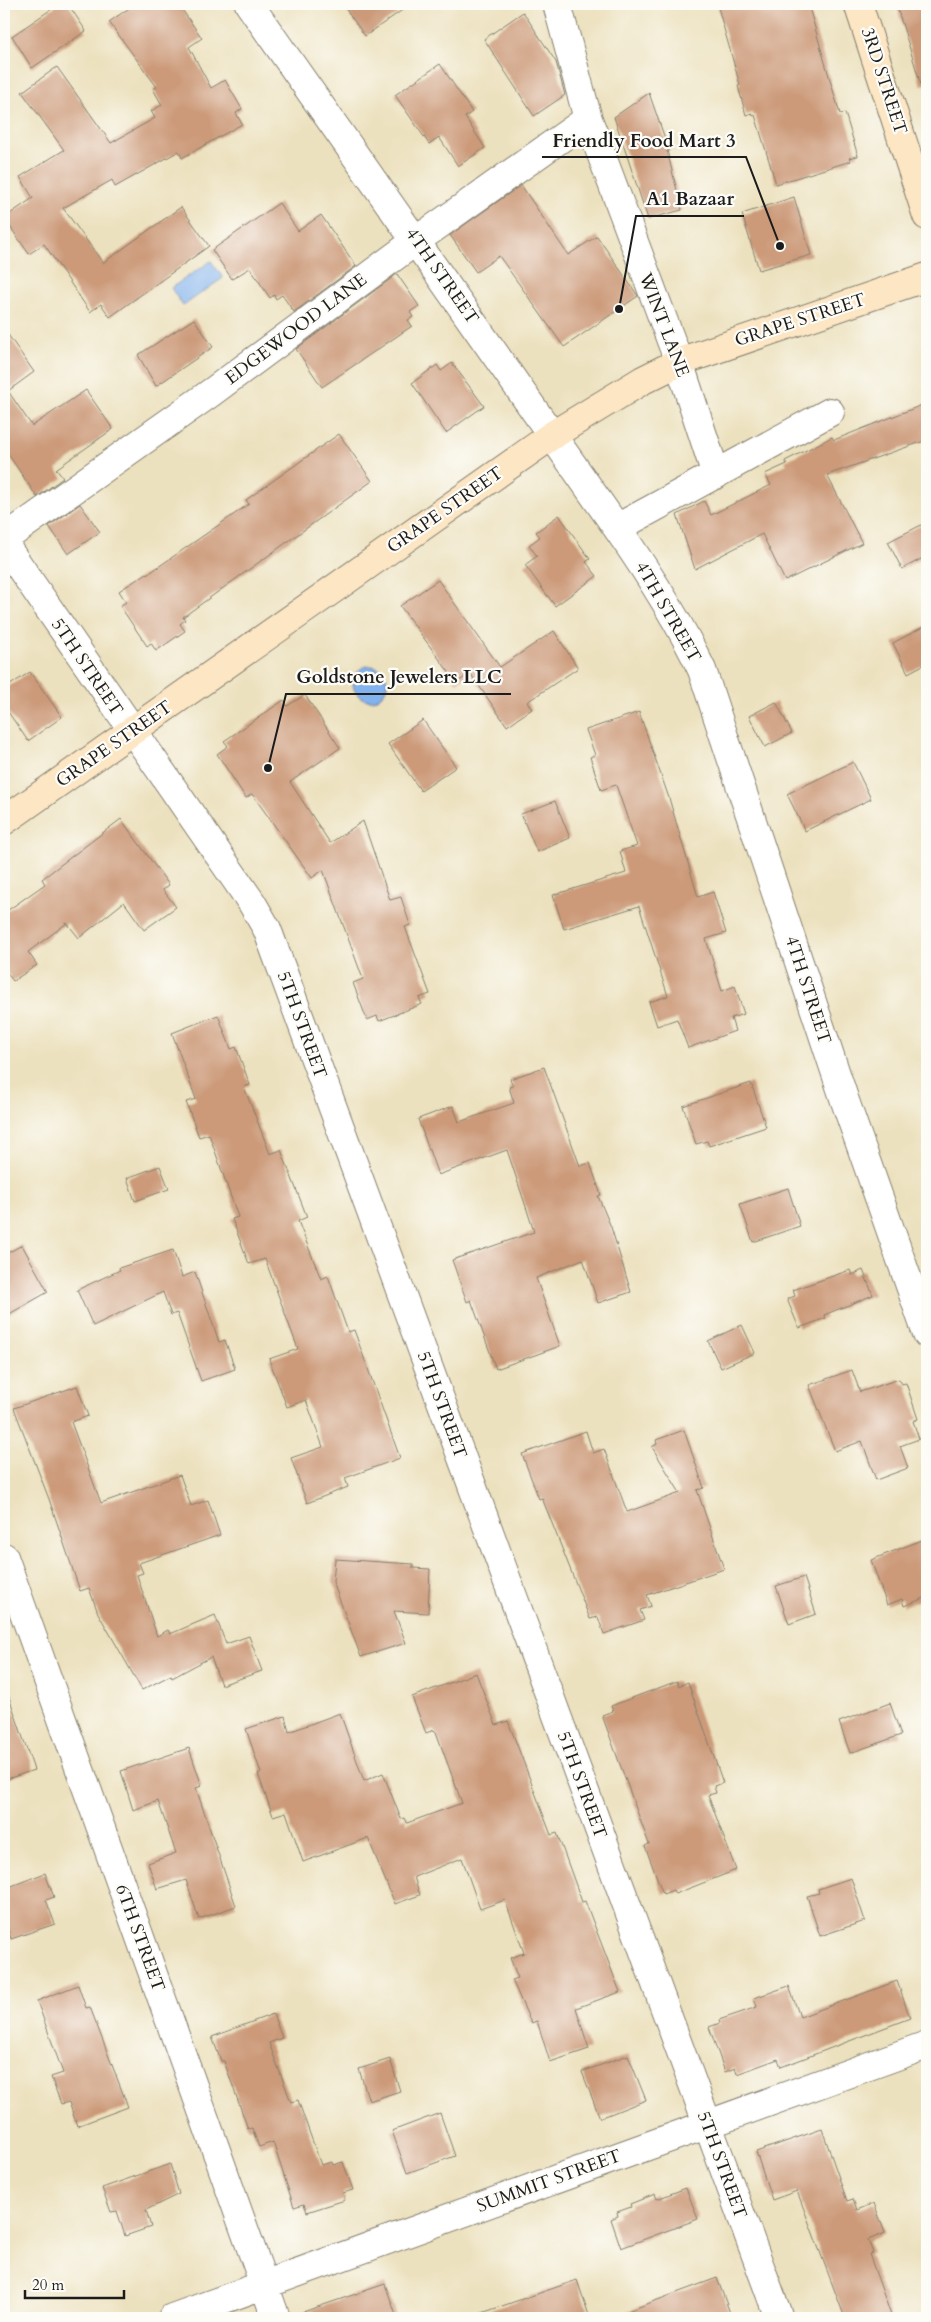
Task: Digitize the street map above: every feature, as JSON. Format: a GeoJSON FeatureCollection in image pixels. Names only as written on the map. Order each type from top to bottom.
{"type":"FeatureCollection","features":[{"type":"Feature","properties":{"kind":"main road","name":"3RD STREET"},"geometry":{"type":"LineString","coordinates":[[858,4],[927,216]]}},
{"type":"Feature","properties":{"kind":"main road","name":"GRAPE STREET"},"geometry":{"type":"LineString","coordinates":[[4,821],[551,436],[643,380],[679,362],[927,277]]}},
{"type":"Feature","properties":{"kind":"street","name":"4TH STREET"},"geometry":{"type":"LineString","coordinates":[[249,4],[417,240],[551,436],[663,594],[702,670],[844,1101],[927,1334]]}},
{"type":"Feature","properties":{"kind":"street","name":"WINT LANE"},"geometry":{"type":"LineString","coordinates":[[557,4],[588,119],[679,362],[716,475]]}},
{"type":"Feature","properties":{"kind":"street","name":"EDGEWOOD LANE"},"geometry":{"type":"LineString","coordinates":[[4,539],[212,392],[417,240],[588,119]]}},
{"type":"Feature","properties":{"kind":"street"},"geometry":{"type":"LineString","coordinates":[[617,528],[830,412]]}},
{"type":"Feature","properties":{"kind":"street","name":"5TH STREET"},"geometry":{"type":"LineString","coordinates":[[4,544],[246,895],[267,930],[778,2318]]}},
{"type":"Feature","properties":{"kind":"street","name":"6TH STREET"},"geometry":{"type":"LineString","coordinates":[[4,1557],[276,2318]]}},
{"type":"Feature","properties":{"kind":"street","name":"SUMMIT STREET"},"geometry":{"type":"LineString","coordinates":[[172,2318],[927,2045]]}},
{"type":"Feature","properties":{"kind":"water"},"geometry":{"type":"Polygon","coordinates":[[[211,261],[223,278],[183,306],[171,288],[211,261]]]}},
{"type":"Feature","properties":{"kind":"water"},"geometry":{"type":"Polygon","coordinates":[[[370,666],[377,667],[382,671],[386,676],[386,690],[382,695],[377,699],[370,700],[363,699],[358,695],[354,690],[353,683],[354,676],[358,671],[363,667],[370,666]]]}},
{"type":"Feature","properties":{"kind":"building"},"geometry":{"type":"Polygon","coordinates":[[[59,4],[68,4],[86,31],[32,68],[12,36],[59,4]]]}},
{"type":"Feature","properties":{"kind":"building"},"geometry":{"type":"Polygon","coordinates":[[[135,4],[178,4],[202,38],[189,47],[211,88],[225,80],[242,109],[236,113],[242,124],[182,158],[179,151],[115,187],[112,180],[63,208],[103,263],[181,207],[209,246],[110,317],[101,304],[90,312],[44,244],[29,254],[4,218],[33,198],[20,177],[64,150],[22,92],[57,67],[111,143],[155,118],[151,111],[162,105],[153,89],[157,87],[109,22],[135,4]]]}},
{"type":"Feature","properties":{"kind":"building"},"geometry":{"type":"Polygon","coordinates":[[[342,4],[411,4],[365,36],[342,4]]]}},
{"type":"Feature","properties":{"kind":"building"},"geometry":{"type":"Polygon","coordinates":[[[717,4],[808,4],[840,114],[845,113],[858,156],[849,158],[851,161],[776,184],[755,115],[753,116],[752,113],[746,115],[738,86],[740,85],[717,4]]]}},
{"type":"Feature","properties":{"kind":"building"},"geometry":{"type":"Polygon","coordinates":[[[896,4],[927,4],[927,84],[921,85],[896,4]]]}},
{"type":"Feature","properties":{"kind":"building"},"geometry":{"type":"Polygon","coordinates":[[[523,12],[556,62],[565,95],[534,116],[484,39],[523,12]]]}},
{"type":"Feature","properties":{"kind":"building"},"geometry":{"type":"Polygon","coordinates":[[[440,64],[472,112],[465,117],[485,148],[458,166],[439,137],[429,144],[395,95],[440,64]]]}},
{"type":"Feature","properties":{"kind":"building"},"geometry":{"type":"Polygon","coordinates":[[[649,93],[669,150],[667,151],[682,210],[648,219],[614,117],[649,93]]]}},
{"type":"Feature","properties":{"kind":"building"},"geometry":{"type":"Polygon","coordinates":[[[521,185],[568,255],[597,236],[638,296],[564,347],[499,256],[476,272],[450,235],[521,185]]]}},
{"type":"Feature","properties":{"kind":"building"},"geometry":{"type":"Polygon","coordinates":[[[794,197],[811,255],[759,270],[742,214],[794,197]]]}},
{"type":"Feature","properties":{"kind":"building"},"geometry":{"type":"Polygon","coordinates":[[[279,203],[298,231],[321,215],[356,266],[294,312],[282,295],[276,299],[274,295],[270,298],[250,268],[232,279],[212,250],[279,203]]]}},
{"type":"Feature","properties":{"kind":"building"},"geometry":{"type":"Polygon","coordinates":[[[397,274],[419,306],[410,312],[413,317],[408,320],[412,326],[322,387],[296,349],[397,274]]]}},
{"type":"Feature","properties":{"kind":"building"},"geometry":{"type":"Polygon","coordinates":[[[194,319],[213,347],[156,386],[138,355],[194,319]]]}},
{"type":"Feature","properties":{"kind":"building"},"geometry":{"type":"Polygon","coordinates":[[[4,329],[34,372],[8,391],[32,426],[86,390],[113,429],[56,469],[63,478],[37,497],[4,448],[4,329]]]}},
{"type":"Feature","properties":{"kind":"building"},"geometry":{"type":"Polygon","coordinates":[[[452,363],[484,406],[446,433],[412,383],[437,365],[441,371],[452,363]]]}},
{"type":"Feature","properties":{"kind":"building"},"geometry":{"type":"Polygon","coordinates":[[[927,403],[927,440],[827,475],[862,543],[785,581],[762,534],[695,569],[677,515],[704,501],[711,515],[771,485],[765,474],[787,464],[785,461],[832,437],[834,440],[927,403]]]}},
{"type":"Feature","properties":{"kind":"building"},"geometry":{"type":"Polygon","coordinates":[[[339,434],[372,481],[183,617],[185,620],[180,624],[185,631],[156,651],[151,643],[147,646],[120,606],[126,602],[119,591],[148,574],[249,504],[246,500],[339,434]]]}},
{"type":"Feature","properties":{"kind":"building"},"geometry":{"type":"Polygon","coordinates":[[[80,504],[100,532],[68,554],[49,526],[80,504]]]}},
{"type":"Feature","properties":{"kind":"building"},"geometry":{"type":"Polygon","coordinates":[[[559,515],[590,559],[586,562],[597,576],[555,606],[525,565],[537,556],[529,545],[540,537],[536,532],[559,515]]]}},
{"type":"Feature","properties":{"kind":"building"},"geometry":{"type":"Polygon","coordinates":[[[927,522],[927,556],[902,569],[888,542],[927,522]]]}},
{"type":"Feature","properties":{"kind":"building"},"geometry":{"type":"Polygon","coordinates":[[[438,580],[500,667],[554,631],[578,668],[527,702],[532,709],[507,726],[470,673],[457,683],[400,606],[438,580]]]}},
{"type":"Feature","properties":{"kind":"building"},"geometry":{"type":"Polygon","coordinates":[[[927,625],[927,663],[908,673],[893,643],[927,625]]]}},
{"type":"Feature","properties":{"kind":"building"},"geometry":{"type":"Polygon","coordinates":[[[30,672],[62,717],[28,741],[4,706],[4,689],[30,672]]]}},
{"type":"Feature","properties":{"kind":"building"},"geometry":{"type":"Polygon","coordinates":[[[305,695],[340,748],[290,782],[330,843],[363,821],[390,900],[401,897],[410,925],[405,927],[430,994],[419,998],[422,1004],[379,1021],[377,1016],[367,1020],[353,983],[363,979],[323,870],[312,878],[252,794],[246,798],[217,754],[228,746],[224,741],[284,700],[287,706],[305,695]]]}},
{"type":"Feature","properties":{"kind":"building"},"geometry":{"type":"Polygon","coordinates":[[[776,702],[792,733],[765,747],[749,716],[776,702]]]}},
{"type":"Feature","properties":{"kind":"building"},"geometry":{"type":"Polygon","coordinates":[[[639,712],[669,798],[698,897],[713,892],[726,933],[706,939],[722,991],[735,986],[744,1014],[731,1018],[735,1031],[688,1048],[677,1019],[657,1026],[649,1002],[668,996],[639,906],[564,929],[553,895],[626,873],[620,851],[637,846],[616,785],[601,790],[590,757],[595,755],[586,730],[639,712]]]}},
{"type":"Feature","properties":{"kind":"building"},"geometry":{"type":"Polygon","coordinates":[[[423,720],[456,767],[421,791],[388,744],[423,720]]]}},
{"type":"Feature","properties":{"kind":"building"},"geometry":{"type":"Polygon","coordinates":[[[853,762],[871,799],[805,831],[787,794],[853,762]]]}},
{"type":"Feature","properties":{"kind":"building"},"geometry":{"type":"Polygon","coordinates":[[[555,801],[570,838],[537,852],[521,814],[555,801]]]}},
{"type":"Feature","properties":{"kind":"building"},"geometry":{"type":"Polygon","coordinates":[[[121,819],[169,885],[163,890],[176,907],[144,930],[124,902],[79,938],[67,923],[28,952],[37,965],[13,981],[4,969],[4,913],[45,884],[42,879],[121,819]]]}},
{"type":"Feature","properties":{"kind":"building"},"geometry":{"type":"Polygon","coordinates":[[[218,1015],[231,1049],[236,1047],[250,1085],[244,1087],[270,1154],[281,1150],[307,1217],[298,1221],[321,1279],[328,1276],[348,1332],[354,1330],[400,1458],[345,1478],[348,1487],[307,1503],[291,1458],[323,1447],[306,1400],[287,1407],[269,1359],[298,1349],[265,1259],[249,1264],[232,1219],[238,1217],[209,1134],[199,1137],[186,1102],[196,1099],[172,1033],[218,1015]]]}},
{"type":"Feature","properties":{"kind":"building"},"geometry":{"type":"Polygon","coordinates":[[[544,1067],[580,1166],[590,1163],[601,1195],[598,1196],[611,1227],[631,1292],[598,1303],[583,1259],[536,1278],[560,1346],[496,1369],[471,1300],[467,1302],[452,1260],[534,1232],[507,1150],[438,1175],[418,1119],[453,1106],[459,1122],[514,1103],[509,1087],[513,1086],[510,1079],[544,1067]]]}},
{"type":"Feature","properties":{"kind":"building"},"geometry":{"type":"Polygon","coordinates":[[[751,1083],[766,1127],[709,1146],[707,1141],[696,1144],[683,1106],[751,1083]]]}},
{"type":"Feature","properties":{"kind":"building"},"geometry":{"type":"Polygon","coordinates":[[[160,1166],[169,1189],[135,1201],[127,1178],[160,1166]]]}},
{"type":"Feature","properties":{"kind":"building"},"geometry":{"type":"Polygon","coordinates":[[[788,1188],[800,1226],[753,1242],[740,1204],[788,1188]]]}},
{"type":"Feature","properties":{"kind":"building"},"geometry":{"type":"Polygon","coordinates":[[[22,1245],[48,1292],[4,1317],[4,1255],[22,1245]]]}},
{"type":"Feature","properties":{"kind":"building"},"geometry":{"type":"Polygon","coordinates":[[[173,1250],[182,1277],[195,1272],[219,1342],[225,1340],[235,1369],[201,1381],[177,1313],[171,1315],[163,1292],[93,1326],[77,1290],[120,1270],[119,1268],[173,1250]]]}},
{"type":"Feature","properties":{"kind":"building"},"geometry":{"type":"Polygon","coordinates":[[[850,1270],[852,1275],[863,1270],[873,1295],[824,1315],[826,1318],[799,1328],[787,1299],[795,1296],[793,1290],[850,1270]]]}},
{"type":"Feature","properties":{"kind":"building"},"geometry":{"type":"Polygon","coordinates":[[[742,1325],[755,1353],[721,1368],[708,1341],[742,1325]]]}},
{"type":"Feature","properties":{"kind":"building"},"geometry":{"type":"Polygon","coordinates":[[[852,1370],[860,1392],[899,1379],[902,1384],[906,1383],[918,1419],[913,1421],[919,1439],[900,1446],[908,1468],[876,1480],[862,1441],[835,1451],[809,1385],[852,1370]]]}},
{"type":"Feature","properties":{"kind":"building"},"geometry":{"type":"Polygon","coordinates":[[[77,1386],[88,1416],[71,1422],[101,1503],[180,1475],[191,1506],[208,1500],[220,1535],[139,1563],[143,1573],[137,1575],[157,1636],[168,1630],[170,1634],[215,1615],[226,1644],[249,1636],[262,1671],[221,1685],[211,1657],[172,1678],[171,1675],[142,1690],[98,1613],[89,1588],[80,1591],[49,1499],[14,1408],[77,1386]]]}},
{"type":"Feature","properties":{"kind":"building"},"geometry":{"type":"Polygon","coordinates":[[[684,1430],[704,1488],[697,1490],[724,1569],[647,1595],[651,1606],[640,1610],[644,1620],[604,1634],[598,1617],[590,1619],[542,1498],[539,1499],[522,1454],[586,1431],[593,1453],[604,1449],[627,1512],[680,1493],[652,1447],[657,1444],[656,1440],[684,1430]]]}},
{"type":"Feature","properties":{"kind":"building"},"geometry":{"type":"Polygon","coordinates":[[[927,1538],[927,1597],[904,1606],[902,1599],[887,1605],[871,1560],[927,1538]]]}},
{"type":"Feature","properties":{"kind":"building"},"geometry":{"type":"Polygon","coordinates":[[[335,1559],[413,1564],[413,1568],[430,1569],[428,1613],[394,1611],[406,1643],[361,1657],[333,1582],[335,1559]]]}},
{"type":"Feature","properties":{"kind":"building"},"geometry":{"type":"Polygon","coordinates":[[[804,1577],[816,1614],[789,1624],[776,1586],[804,1577]]]}},
{"type":"Feature","properties":{"kind":"building"},"geometry":{"type":"Polygon","coordinates":[[[476,1673],[496,1725],[508,1721],[551,1835],[557,1833],[582,1902],[585,1901],[620,1992],[576,2008],[589,2049],[550,2062],[537,2021],[531,2023],[512,1980],[518,1978],[510,1958],[524,1953],[505,1900],[480,1909],[462,1858],[414,1877],[420,1895],[395,1904],[368,1838],[303,1862],[286,1812],[273,1816],[258,1774],[261,1773],[246,1729],[285,1716],[289,1732],[340,1713],[364,1781],[383,1773],[401,1819],[405,1818],[407,1823],[462,1803],[436,1732],[434,1730],[426,1733],[412,1697],[476,1673]]]}},
{"type":"Feature","properties":{"kind":"building"},"geometry":{"type":"Polygon","coordinates":[[[677,1681],[679,1686],[688,1682],[723,1783],[714,1786],[716,1793],[708,1795],[736,1870],[675,1894],[673,1890],[663,1894],[645,1846],[649,1844],[602,1715],[613,1711],[611,1706],[677,1681]]]}},
{"type":"Feature","properties":{"kind":"building"},"geometry":{"type":"Polygon","coordinates":[[[4,1694],[8,1694],[34,1770],[4,1780],[4,1694]]]}},
{"type":"Feature","properties":{"kind":"building"},"geometry":{"type":"Polygon","coordinates":[[[890,1703],[901,1735],[850,1753],[839,1722],[890,1703]]]}},
{"type":"Feature","properties":{"kind":"building"},"geometry":{"type":"Polygon","coordinates":[[[189,1748],[202,1786],[196,1788],[236,1906],[199,1919],[186,1880],[157,1889],[148,1863],[176,1853],[158,1801],[133,1810],[121,1771],[189,1748]]]}},
{"type":"Feature","properties":{"kind":"building"},"geometry":{"type":"Polygon","coordinates":[[[45,1873],[54,1897],[46,1900],[55,1924],[11,1939],[4,1917],[4,1889],[45,1873]]]}},
{"type":"Feature","properties":{"kind":"building"},"geometry":{"type":"Polygon","coordinates":[[[851,1878],[865,1921],[820,1936],[807,1896],[819,1893],[818,1889],[851,1878]]]}},
{"type":"Feature","properties":{"kind":"building"},"geometry":{"type":"Polygon","coordinates":[[[897,1981],[910,2018],[781,2067],[778,2059],[737,2074],[735,2068],[725,2072],[709,2027],[720,2023],[719,2020],[757,2007],[754,1998],[789,1986],[800,2017],[897,1981]]]}},
{"type":"Feature","properties":{"kind":"building"},"geometry":{"type":"Polygon","coordinates":[[[78,1985],[86,2008],[90,2007],[128,2107],[77,2126],[69,2102],[61,2104],[51,2077],[63,2073],[37,2001],[78,1985]]]}},
{"type":"Feature","properties":{"kind":"building"},"geometry":{"type":"Polygon","coordinates":[[[273,2014],[282,2038],[269,2043],[291,2102],[298,2100],[321,2165],[332,2162],[333,2165],[343,2162],[353,2190],[343,2193],[345,2200],[307,2212],[304,2204],[294,2207],[273,2142],[259,2147],[252,2128],[248,2129],[224,2061],[221,2061],[212,2037],[273,2014]]]}},
{"type":"Feature","properties":{"kind":"building"},"geometry":{"type":"Polygon","coordinates":[[[628,2055],[646,2100],[600,2118],[582,2072],[628,2055]]]}},
{"type":"Feature","properties":{"kind":"building"},"geometry":{"type":"Polygon","coordinates":[[[390,2059],[400,2091],[369,2101],[359,2069],[390,2059]]]}},
{"type":"Feature","properties":{"kind":"building"},"geometry":{"type":"Polygon","coordinates":[[[440,2113],[455,2156],[407,2173],[392,2131],[440,2113]]]}},
{"type":"Feature","properties":{"kind":"building"},"geometry":{"type":"Polygon","coordinates":[[[822,2129],[847,2201],[853,2199],[857,2210],[874,2203],[885,2233],[868,2240],[873,2253],[869,2254],[892,2318],[845,2318],[797,2191],[772,2200],[756,2152],[822,2129]]]}},
{"type":"Feature","properties":{"kind":"building"},"geometry":{"type":"Polygon","coordinates":[[[170,2164],[179,2194],[146,2210],[151,2227],[125,2236],[117,2211],[111,2212],[102,2188],[170,2164]]]}},
{"type":"Feature","properties":{"kind":"building"},"geometry":{"type":"Polygon","coordinates":[[[686,2188],[698,2219],[621,2248],[611,2219],[618,2216],[617,2212],[631,2207],[630,2204],[655,2194],[657,2199],[686,2188]]]}},
{"type":"Feature","properties":{"kind":"building"},"geometry":{"type":"Polygon","coordinates":[[[717,2278],[730,2313],[717,2318],[618,2318],[617,2315],[717,2278]]]}},
{"type":"Feature","properties":{"kind":"building"},"geometry":{"type":"Polygon","coordinates":[[[577,2280],[590,2318],[480,2318],[479,2314],[577,2280]]]}},
{"type":"Feature","properties":{"kind":"building"},"geometry":{"type":"Polygon","coordinates":[[[385,2284],[397,2318],[298,2318],[297,2314],[385,2284]]]}},
{"type":"Feature","properties":{"kind":"place","name":"Friendly Food Mart 3"},"geometry":{"type":"Point","coordinates":[780,246]}},
{"type":"Feature","properties":{"kind":"place","name":"A1 Bazaar"},"geometry":{"type":"Point","coordinates":[619,309]}},
{"type":"Feature","properties":{"kind":"place","name":"Goldstone Jewelers LLC"},"geometry":{"type":"Point","coordinates":[268,768]}}]}
